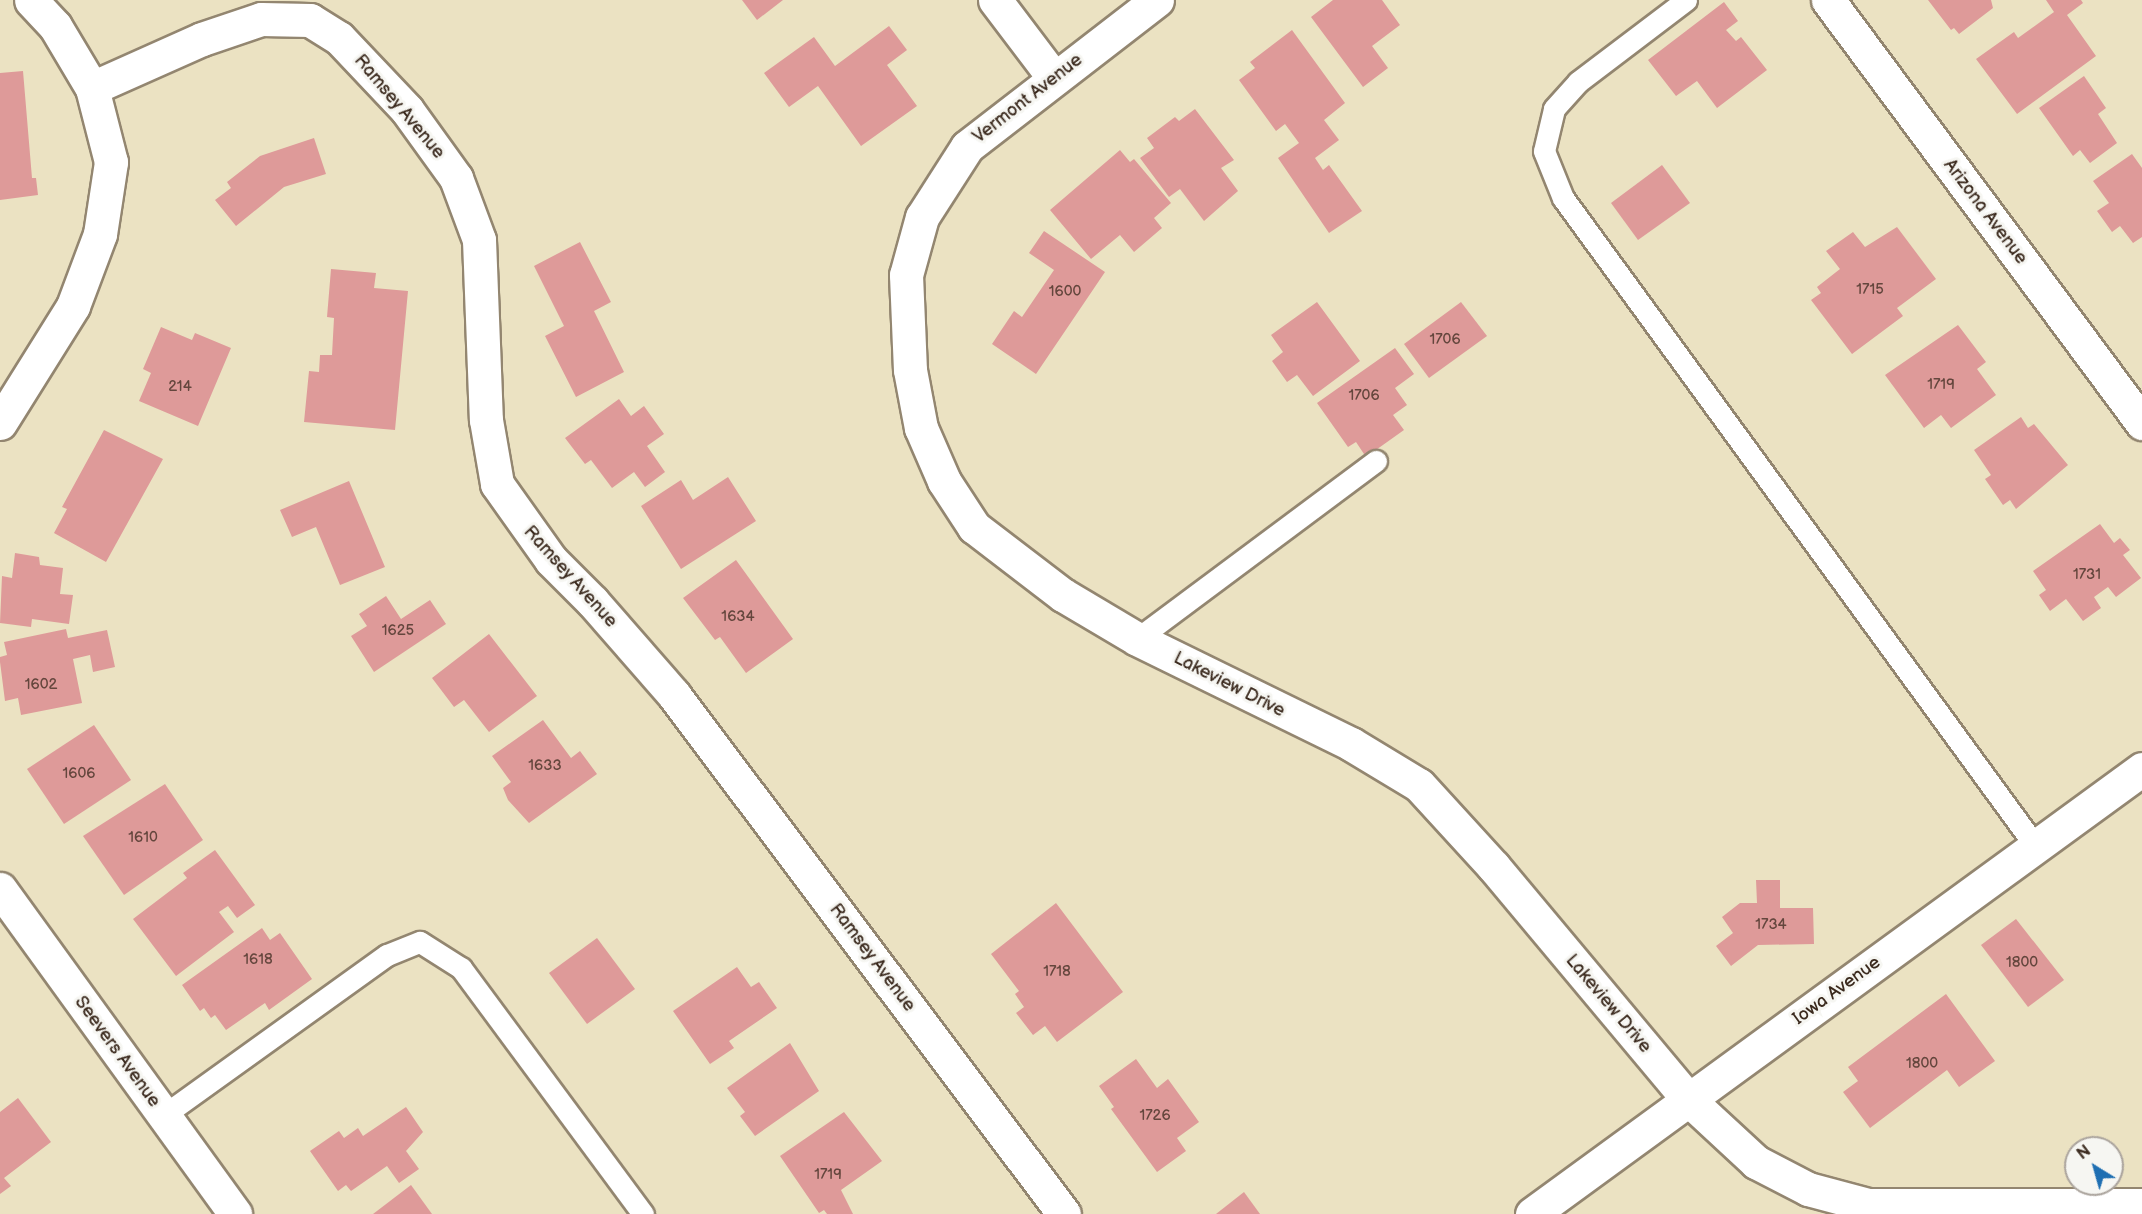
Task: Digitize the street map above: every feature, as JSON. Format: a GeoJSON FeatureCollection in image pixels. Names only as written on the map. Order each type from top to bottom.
{"type":"FeatureCollection","features":[{"type":"Feature","properties":{"kind":"street"},"geometry":{"type":"LineString","coordinates":[[0,423],[73,306],[100,234],[111,162],[92,88],[55,26],[31,0]]}},
{"type":"Feature","properties":{"kind":"street"},"geometry":{"type":"LineString","coordinates":[[995,0],[1053,78]]}},
{"type":"Feature","properties":{"kind":"street","name":"Vermont Avenue"},"geometry":{"type":"LineString","coordinates":[[922,218],[967,147],[1053,78],[1157,0]]}},
{"type":"Feature","properties":{"kind":"street","name":"Arizona Avenue"},"geometry":{"type":"LineString","coordinates":[[1828,0],[2142,423]]}},
{"type":"Feature","properties":{"kind":"street","name":"Ramsey Avenue"},"geometry":{"type":"LineString","coordinates":[[92,88],[202,39],[261,19],[310,20],[339,38],[407,110],[456,178],[479,240],[486,420],[497,484],[551,560],[674,695],[1064,1214]]}},
{"type":"Feature","properties":{"kind":"street","name":"Lakeview Drive"},"geometry":{"type":"LineString","coordinates":[[922,218],[906,275],[905,321],[921,428],[944,481],[974,526],[1027,571],[1137,639],[1351,744],[1419,785],[1494,867],[1688,1099],[1756,1162],[1808,1189],[1868,1205],[2142,1205]]}},
{"type":"Feature","properties":{"kind":"street","name":"Iowa Avenue"},"geometry":{"type":"LineString","coordinates":[[1532,1214],[2142,769]]}},
{"type":"Feature","properties":{"kind":"street","name":"Seevers Avenue"},"geometry":{"type":"LineString","coordinates":[[0,889],[235,1214]]}},
{"type":"Feature","properties":{"kind":"lane"},"geometry":{"type":"LineString","coordinates":[[1686,0],[1578,82],[1554,109],[1544,151],[1563,198],[2036,847]]}},
{"type":"Feature","properties":{"kind":"lane"},"geometry":{"type":"LineString","coordinates":[[1137,639],[1376,462]]}},
{"type":"Feature","properties":{"kind":"lane"},"geometry":{"type":"LineString","coordinates":[[164,1115],[387,955],[420,942],[461,968],[642,1214]]}},
{"type":"Feature","properties":{"kind":"building"},"geometry":{"type":"Polygon","coordinates":[[[742,0],[783,0],[757,20],[742,0]]]}},
{"type":"Feature","properties":{"kind":"building"},"geometry":{"type":"Polygon","coordinates":[[[1333,0],[1382,0],[1400,25],[1372,46],[1388,68],[1363,87],[1311,17],[1333,0]]]}},
{"type":"Feature","properties":{"kind":"building"},"geometry":{"type":"Polygon","coordinates":[[[1928,0],[1991,0],[1993,8],[1959,34],[1954,28],[1951,30],[1928,0]]]}},
{"type":"Feature","properties":{"kind":"building"},"geometry":{"type":"Polygon","coordinates":[[[2046,0],[2081,0],[2083,3],[2067,15],[2096,56],[2017,114],[1976,59],[2014,32],[2018,38],[2054,12],[2046,0]]]}},
{"type":"Feature","properties":{"kind":"building"},"geometry":{"type":"Polygon","coordinates":[[[1724,2],[1738,21],[1726,30],[1736,41],[1741,37],[1767,70],[1717,108],[1697,81],[1676,96],[1648,60],[1724,2]]]}},
{"type":"Feature","properties":{"kind":"building"},"geometry":{"type":"Polygon","coordinates":[[[889,26],[907,50],[887,65],[917,106],[861,146],[818,86],[789,107],[764,73],[814,37],[835,66],[889,26]]]}},
{"type":"Feature","properties":{"kind":"building"},"geometry":{"type":"Polygon","coordinates":[[[1292,30],[1345,103],[1324,120],[1339,140],[1315,158],[1323,170],[1329,165],[1362,211],[1329,233],[1278,158],[1299,143],[1285,124],[1276,131],[1239,80],[1255,68],[1250,62],[1292,30]]]}},
{"type":"Feature","properties":{"kind":"building"},"geometry":{"type":"Polygon","coordinates":[[[23,71],[32,178],[36,178],[38,195],[0,200],[0,73],[23,71]]]}},
{"type":"Feature","properties":{"kind":"building"},"geometry":{"type":"Polygon","coordinates":[[[2084,76],[2106,108],[2098,114],[2117,143],[2090,163],[2080,150],[2073,156],[2039,108],[2084,76]]]}},
{"type":"Feature","properties":{"kind":"building"},"geometry":{"type":"Polygon","coordinates":[[[1195,109],[1234,160],[1221,168],[1238,191],[1204,221],[1180,189],[1169,197],[1140,158],[1154,148],[1147,138],[1175,117],[1179,121],[1195,109]]]}},
{"type":"Feature","properties":{"kind":"building"},"geometry":{"type":"Polygon","coordinates":[[[314,138],[326,174],[284,187],[236,226],[215,200],[231,188],[227,182],[260,156],[314,138]]]}},
{"type":"Feature","properties":{"kind":"building"},"geometry":{"type":"Polygon","coordinates":[[[1120,150],[1130,162],[1134,159],[1171,203],[1154,218],[1162,228],[1134,252],[1120,235],[1091,259],[1050,210],[1120,150]]]}},
{"type":"Feature","properties":{"kind":"building"},"geometry":{"type":"Polygon","coordinates":[[[2132,154],[2142,168],[2142,237],[2133,243],[2120,226],[2112,232],[2097,211],[2109,203],[2093,181],[2132,154]]]}},
{"type":"Feature","properties":{"kind":"building"},"geometry":{"type":"Polygon","coordinates":[[[1662,165],[1690,203],[1638,240],[1611,203],[1662,165]]]}},
{"type":"Feature","properties":{"kind":"building"},"geometry":{"type":"Polygon","coordinates":[[[1897,227],[1936,279],[1897,308],[1903,316],[1852,354],[1811,300],[1821,293],[1817,287],[1840,269],[1826,251],[1853,232],[1865,247],[1897,227]]]}},
{"type":"Feature","properties":{"kind":"building"},"geometry":{"type":"Polygon","coordinates":[[[1044,231],[1105,272],[1036,374],[992,344],[1014,311],[1022,317],[1054,270],[1029,253],[1044,231]]]}},
{"type":"Feature","properties":{"kind":"building"},"geometry":{"type":"Polygon","coordinates":[[[580,242],[611,302],[594,311],[624,372],[576,397],[545,336],[564,326],[534,266],[580,242]]]}},
{"type":"Feature","properties":{"kind":"building"},"geometry":{"type":"Polygon","coordinates":[[[331,269],[376,273],[374,288],[408,291],[395,430],[304,422],[309,371],[319,372],[320,355],[332,355],[334,318],[327,317],[331,269]]]}},
{"type":"Feature","properties":{"kind":"building"},"geometry":{"type":"Polygon","coordinates":[[[1317,302],[1360,361],[1313,396],[1297,375],[1287,382],[1272,361],[1283,352],[1271,335],[1317,302]]]}},
{"type":"Feature","properties":{"kind":"building"},"geometry":{"type":"Polygon","coordinates":[[[1461,302],[1487,336],[1429,378],[1404,344],[1461,302]]]}},
{"type":"Feature","properties":{"kind":"building"},"geometry":{"type":"Polygon","coordinates":[[[1958,325],[1986,362],[1977,369],[1996,395],[1951,428],[1941,415],[1924,428],[1885,375],[1958,325]]]}},
{"type":"Feature","properties":{"kind":"building"},"geometry":{"type":"Polygon","coordinates":[[[161,327],[192,340],[195,333],[231,348],[198,426],[139,401],[151,373],[143,369],[161,327]]]}},
{"type":"Feature","properties":{"kind":"building"},"geometry":{"type":"Polygon","coordinates":[[[1395,348],[1414,374],[1395,388],[1407,405],[1393,415],[1404,430],[1366,457],[1356,442],[1348,447],[1317,403],[1395,348]]]}},
{"type":"Feature","properties":{"kind":"building"},"geometry":{"type":"Polygon","coordinates":[[[619,399],[631,416],[644,406],[664,434],[647,446],[665,472],[645,487],[634,472],[612,488],[591,460],[585,464],[565,438],[619,399]]]}},
{"type":"Feature","properties":{"kind":"building"},"geometry":{"type":"Polygon","coordinates":[[[2021,417],[2028,428],[2034,424],[2068,465],[2016,509],[2010,500],[2003,505],[1985,479],[1991,475],[1974,450],[2021,417]]]}},
{"type":"Feature","properties":{"kind":"building"},"geometry":{"type":"Polygon","coordinates":[[[104,430],[163,459],[106,562],[54,533],[67,509],[62,507],[104,430]]]}},
{"type":"Feature","properties":{"kind":"building"},"geometry":{"type":"Polygon","coordinates":[[[728,477],[756,521],[681,569],[641,506],[681,480],[693,500],[728,477]]]}},
{"type":"Feature","properties":{"kind":"building"},"geometry":{"type":"Polygon","coordinates":[[[349,481],[385,567],[340,585],[316,527],[292,537],[280,510],[349,481]]]}},
{"type":"Feature","properties":{"kind":"building"},"geometry":{"type":"Polygon","coordinates":[[[2100,524],[2114,543],[2120,538],[2130,550],[2123,555],[2141,578],[2116,597],[2108,587],[2094,597],[2101,608],[2083,621],[2066,599],[2050,611],[2039,595],[2046,590],[2033,571],[2100,524]]]}},
{"type":"Feature","properties":{"kind":"building"},"geometry":{"type":"Polygon","coordinates":[[[15,553],[39,557],[40,565],[63,568],[60,594],[73,595],[69,624],[32,619],[31,627],[0,623],[2,576],[12,578],[15,553]]]}},
{"type":"Feature","properties":{"kind":"building"},"geometry":{"type":"Polygon","coordinates":[[[736,560],[793,639],[746,673],[720,637],[715,640],[683,598],[736,560]]]}},
{"type":"Feature","properties":{"kind":"building"},"geometry":{"type":"Polygon","coordinates":[[[386,596],[401,619],[430,600],[446,624],[374,672],[351,636],[367,626],[359,614],[386,596]]]}},
{"type":"Feature","properties":{"kind":"building"},"geometry":{"type":"Polygon","coordinates":[[[66,629],[68,638],[107,630],[115,667],[93,672],[90,655],[73,659],[82,703],[21,715],[18,698],[5,701],[0,662],[0,657],[7,655],[4,642],[66,629]]]}},
{"type":"Feature","properties":{"kind":"building"},"geometry":{"type":"Polygon","coordinates":[[[489,634],[537,696],[489,732],[464,700],[454,707],[432,678],[489,634]]]}},
{"type":"Feature","properties":{"kind":"building"},"geometry":{"type":"Polygon","coordinates":[[[543,720],[571,758],[580,751],[597,774],[529,823],[508,800],[503,788],[511,782],[492,756],[543,720]]]}},
{"type":"Feature","properties":{"kind":"building"},"geometry":{"type":"Polygon","coordinates":[[[94,725],[131,780],[64,824],[27,769],[94,725]]]}},
{"type":"Feature","properties":{"kind":"building"},"geometry":{"type":"Polygon","coordinates":[[[165,784],[203,840],[124,895],[83,836],[165,784]]]}},
{"type":"Feature","properties":{"kind":"building"},"geometry":{"type":"Polygon","coordinates":[[[215,850],[255,905],[237,918],[228,906],[219,912],[234,932],[176,976],[133,919],[187,878],[183,873],[215,850]]]}},
{"type":"Feature","properties":{"kind":"building"},"geometry":{"type":"Polygon","coordinates":[[[1756,880],[1780,880],[1780,908],[1813,908],[1814,944],[1758,945],[1731,966],[1716,946],[1733,933],[1722,917],[1740,903],[1757,903],[1756,880]]]}},
{"type":"Feature","properties":{"kind":"building"},"geometry":{"type":"Polygon","coordinates":[[[1056,903],[1123,992],[1057,1042],[1045,1026],[1033,1035],[1016,1013],[1024,1007],[1015,994],[1019,991],[991,954],[1056,903]]]}},
{"type":"Feature","properties":{"kind":"building"},"geometry":{"type":"Polygon","coordinates":[[[2016,919],[2064,980],[2028,1007],[1981,945],[2016,919]]]}},
{"type":"Feature","properties":{"kind":"building"},"geometry":{"type":"Polygon","coordinates":[[[262,928],[270,940],[280,933],[312,979],[269,1010],[265,1003],[226,1030],[215,1015],[211,1018],[204,1008],[200,1011],[182,985],[262,928]]]}},
{"type":"Feature","properties":{"kind":"building"},"geometry":{"type":"Polygon","coordinates":[[[597,938],[635,989],[587,1024],[549,973],[597,938]]]}},
{"type":"Feature","properties":{"kind":"building"},"geometry":{"type":"Polygon","coordinates":[[[737,967],[751,987],[759,982],[777,1008],[729,1041],[734,1048],[710,1064],[673,1011],[737,967]]]}},
{"type":"Feature","properties":{"kind":"building"},"geometry":{"type":"Polygon","coordinates":[[[1946,994],[1995,1061],[1959,1087],[1947,1070],[1870,1128],[1843,1092],[1858,1081],[1848,1067],[1946,994]]]}},
{"type":"Feature","properties":{"kind":"building"},"geometry":{"type":"Polygon","coordinates":[[[790,1043],[819,1091],[755,1136],[740,1116],[745,1112],[727,1088],[790,1043]]]}},
{"type":"Feature","properties":{"kind":"building"},"geometry":{"type":"Polygon","coordinates":[[[1136,1059],[1157,1088],[1168,1079],[1199,1122],[1177,1138],[1186,1151],[1157,1172],[1111,1109],[1114,1107],[1099,1086],[1136,1059]]]}},
{"type":"Feature","properties":{"kind":"building"},"geometry":{"type":"Polygon","coordinates":[[[18,1098],[51,1142],[4,1178],[11,1186],[0,1194],[0,1112],[18,1098]]]}},
{"type":"Feature","properties":{"kind":"building"},"geometry":{"type":"Polygon","coordinates":[[[406,1107],[423,1132],[406,1151],[419,1169],[399,1183],[387,1166],[351,1191],[346,1185],[338,1191],[310,1151],[339,1131],[344,1138],[358,1128],[363,1136],[406,1107]]]}},
{"type":"Feature","properties":{"kind":"building"},"geometry":{"type":"Polygon","coordinates":[[[844,1112],[882,1161],[841,1190],[853,1214],[827,1214],[824,1210],[819,1213],[780,1156],[844,1112]]]}},
{"type":"Feature","properties":{"kind":"building"},"geometry":{"type":"Polygon","coordinates":[[[411,1185],[432,1214],[373,1214],[411,1185]]]}},
{"type":"Feature","properties":{"kind":"building"},"geometry":{"type":"Polygon","coordinates":[[[1244,1192],[1260,1214],[1216,1214],[1244,1192]]]}}]}
